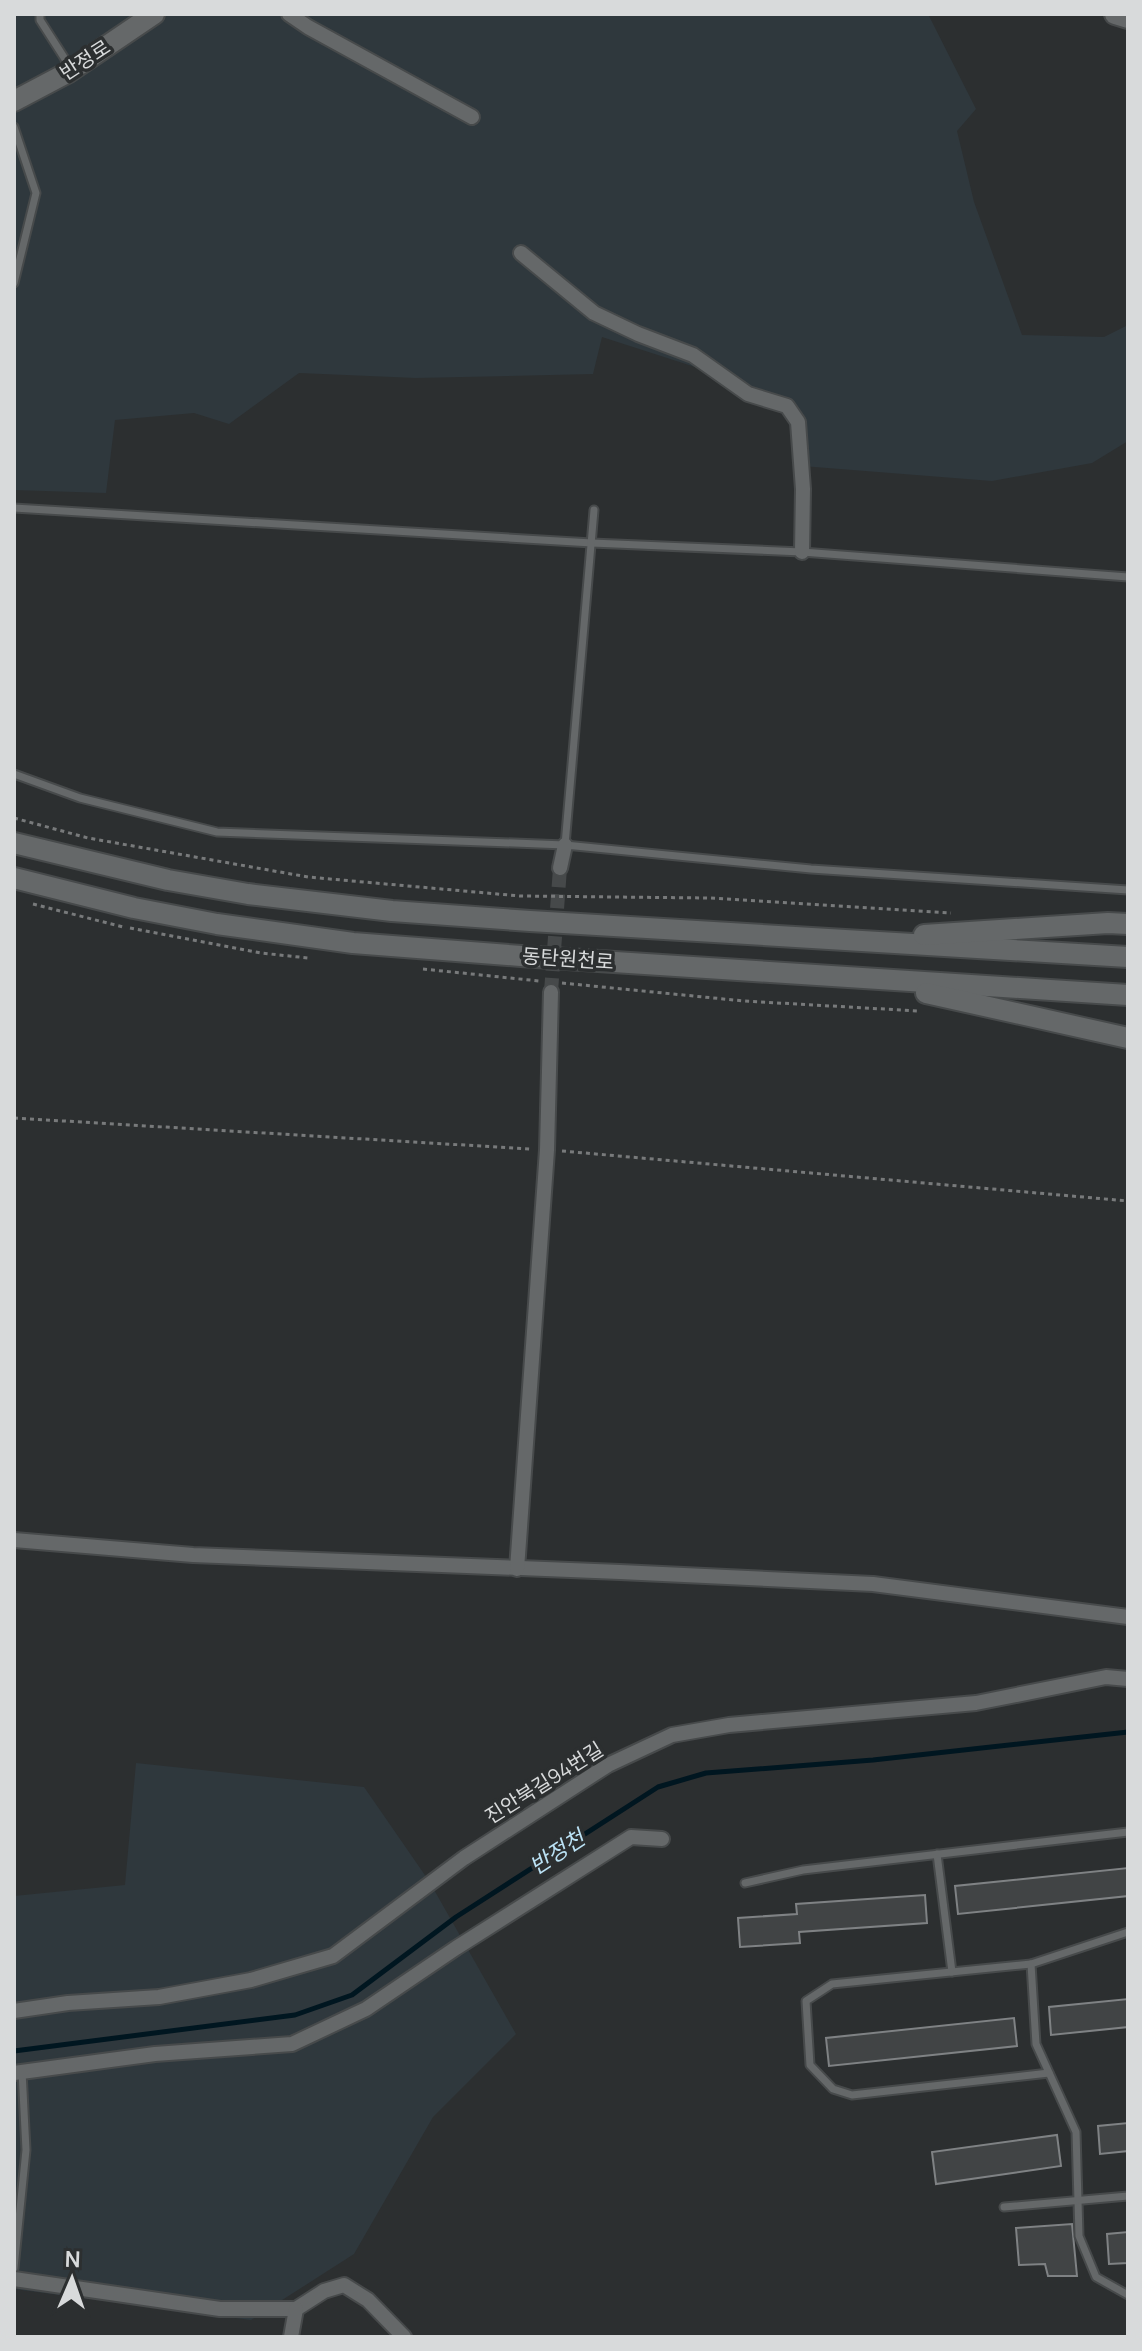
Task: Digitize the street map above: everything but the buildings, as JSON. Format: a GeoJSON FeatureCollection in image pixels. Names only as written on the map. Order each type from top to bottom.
{"type":"FeatureCollection","features":[{"type":"Feature","properties":{"kind":"main road","name":"반정로"},"geometry":{"type":"LineString","coordinates":[[14,101],[67,73],[154,14]]}},
{"type":"Feature","properties":{"kind":"main road"},"geometry":{"type":"LineString","coordinates":[[1115,14],[1128,18]]}},
{"type":"Feature","properties":{"kind":"main road","name":"동탄원천로"},"geometry":{"type":"LineString","coordinates":[[14,843],[168,880],[248,894],[377,909],[1128,957]]}},
{"type":"Feature","properties":{"kind":"main road","name":"동탄원천로"},"geometry":{"type":"LineString","coordinates":[[14,878],[189,919],[353,943],[1128,995]]}},
{"type":"Feature","properties":{"kind":"main road"},"geometry":{"type":"LineString","coordinates":[[849,941],[995,929],[1128,924]]}},
{"type":"Feature","properties":{"kind":"main road"},"geometry":{"type":"LineString","coordinates":[[848,978],[979,1003],[1128,1038]]}},
{"type":"Feature","properties":{"kind":"street"},"geometry":{"type":"LineString","coordinates":[[289,14],[472,117]]}},
{"type":"Feature","properties":{"kind":"street"},"geometry":{"type":"LineString","coordinates":[[521,253],[594,313],[693,355],[748,394],[787,406],[798,422],[803,489],[802,552]]}},
{"type":"Feature","properties":{"kind":"street"},"geometry":{"type":"LineString","coordinates":[[560,868],[565,845]]}},
{"type":"Feature","properties":{"kind":"street"},"geometry":{"type":"LineString","coordinates":[[517,1569],[547,1150],[551,992]]}},
{"type":"Feature","properties":{"kind":"street"},"geometry":{"type":"LineString","coordinates":[[14,1540],[193,1555],[873,1584],[1128,1617]]}},
{"type":"Feature","properties":{"kind":"street","name":"진안북길94번길"},"geometry":{"type":"LineString","coordinates":[[14,2011],[68,2003],[159,1997],[251,1980],[333,1956],[464,1858],[608,1765],[672,1735],[729,1725],[976,1703],[1106,1677],[1128,1679]]}},
{"type":"Feature","properties":{"kind":"street"},"geometry":{"type":"LineString","coordinates":[[18,2072],[155,2054],[292,2044],[366,2009],[631,1837],[662,1839]]}},
{"type":"Feature","properties":{"kind":"street"},"geometry":{"type":"LineString","coordinates":[[14,2279],[220,2309],[296,2309],[324,2291],[344,2285],[368,2300],[404,2337]]}},
{"type":"Feature","properties":{"kind":"street"},"geometry":{"type":"LineString","coordinates":[[291,2337],[296,2309]]}},
{"type":"Feature","properties":{"kind":"lane"},"geometry":{"type":"LineString","coordinates":[[40,14],[40,20],[65,59],[67,73]]}},
{"type":"Feature","properties":{"kind":"lane"},"geometry":{"type":"LineString","coordinates":[[14,127],[36,193],[14,283]]}},
{"type":"Feature","properties":{"kind":"lane"},"geometry":{"type":"LineString","coordinates":[[14,508],[592,543],[802,552],[1128,577]]}},
{"type":"Feature","properties":{"kind":"lane"},"geometry":{"type":"LineString","coordinates":[[565,845],[594,510]]}},
{"type":"Feature","properties":{"kind":"lane"},"geometry":{"type":"LineString","coordinates":[[14,774],[80,798],[217,832],[565,845],[811,869],[1128,890]]}},
{"type":"Feature","properties":{"kind":"lane"},"geometry":{"type":"LineString","coordinates":[[745,1883],[803,1870],[1128,1832]]}},
{"type":"Feature","properties":{"kind":"lane"},"geometry":{"type":"LineString","coordinates":[[937,1854],[952,1972]]}},
{"type":"Feature","properties":{"kind":"lane"},"geometry":{"type":"LineString","coordinates":[[1049,2073],[852,2095],[833,2089],[810,2065],[806,2001],[832,1984],[1031,1964],[1128,1932]]}},
{"type":"Feature","properties":{"kind":"lane"},"geometry":{"type":"LineString","coordinates":[[1031,1964],[1036,2044],[1076,2132],[1079,2236],[1096,2277],[1128,2295]]}},
{"type":"Feature","properties":{"kind":"lane"},"geometry":{"type":"LineString","coordinates":[[14,2268],[26,2150],[18,2072]]}},
{"type":"Feature","properties":{"kind":"lane"},"geometry":{"type":"LineString","coordinates":[[1004,2207],[1128,2196]]}},
{"type":"Feature","properties":{"kind":"path"},"geometry":{"type":"LineString","coordinates":[[14,818],[88,838],[200,860],[324,879],[520,896],[710,898],[952,913]]}},
{"type":"Feature","properties":{"kind":"path"},"geometry":{"type":"LineString","coordinates":[[14,1118],[547,1150],[1128,1201]]}},
{"type":"Feature","properties":{"kind":"shaded area"},"geometry":{"type":"Polygon","coordinates":[[[14,14],[928,14],[976,109],[957,131],[974,202],[1022,335],[1104,337],[1128,325],[1128,441],[1092,463],[992,481],[802,466],[782,401],[692,366],[602,337],[593,374],[416,378],[299,373],[229,424],[194,413],[115,420],[106,493],[14,490],[14,14]]]}},
{"type":"Feature","properties":{"kind":"shaded area"},"geometry":{"type":"Polygon","coordinates":[[[136,1763],[364,1787],[429,1881],[516,2034],[433,2117],[354,2254],[251,2320],[14,2289],[14,1896],[125,1885],[136,1763]]]}},
{"type":"Feature","properties":{"kind":"waterway","name":"반정천"},"geometry":{"type":"LineString","coordinates":[[14,2051],[295,2015],[352,1995],[456,1917],[658,1787],[706,1773],[873,1760],[1128,1732]]}},
{"type":"Feature","properties":{"kind":"tunnel"},"geometry":{"type":"LineString","coordinates":[[551,992],[560,868]]}}]}
